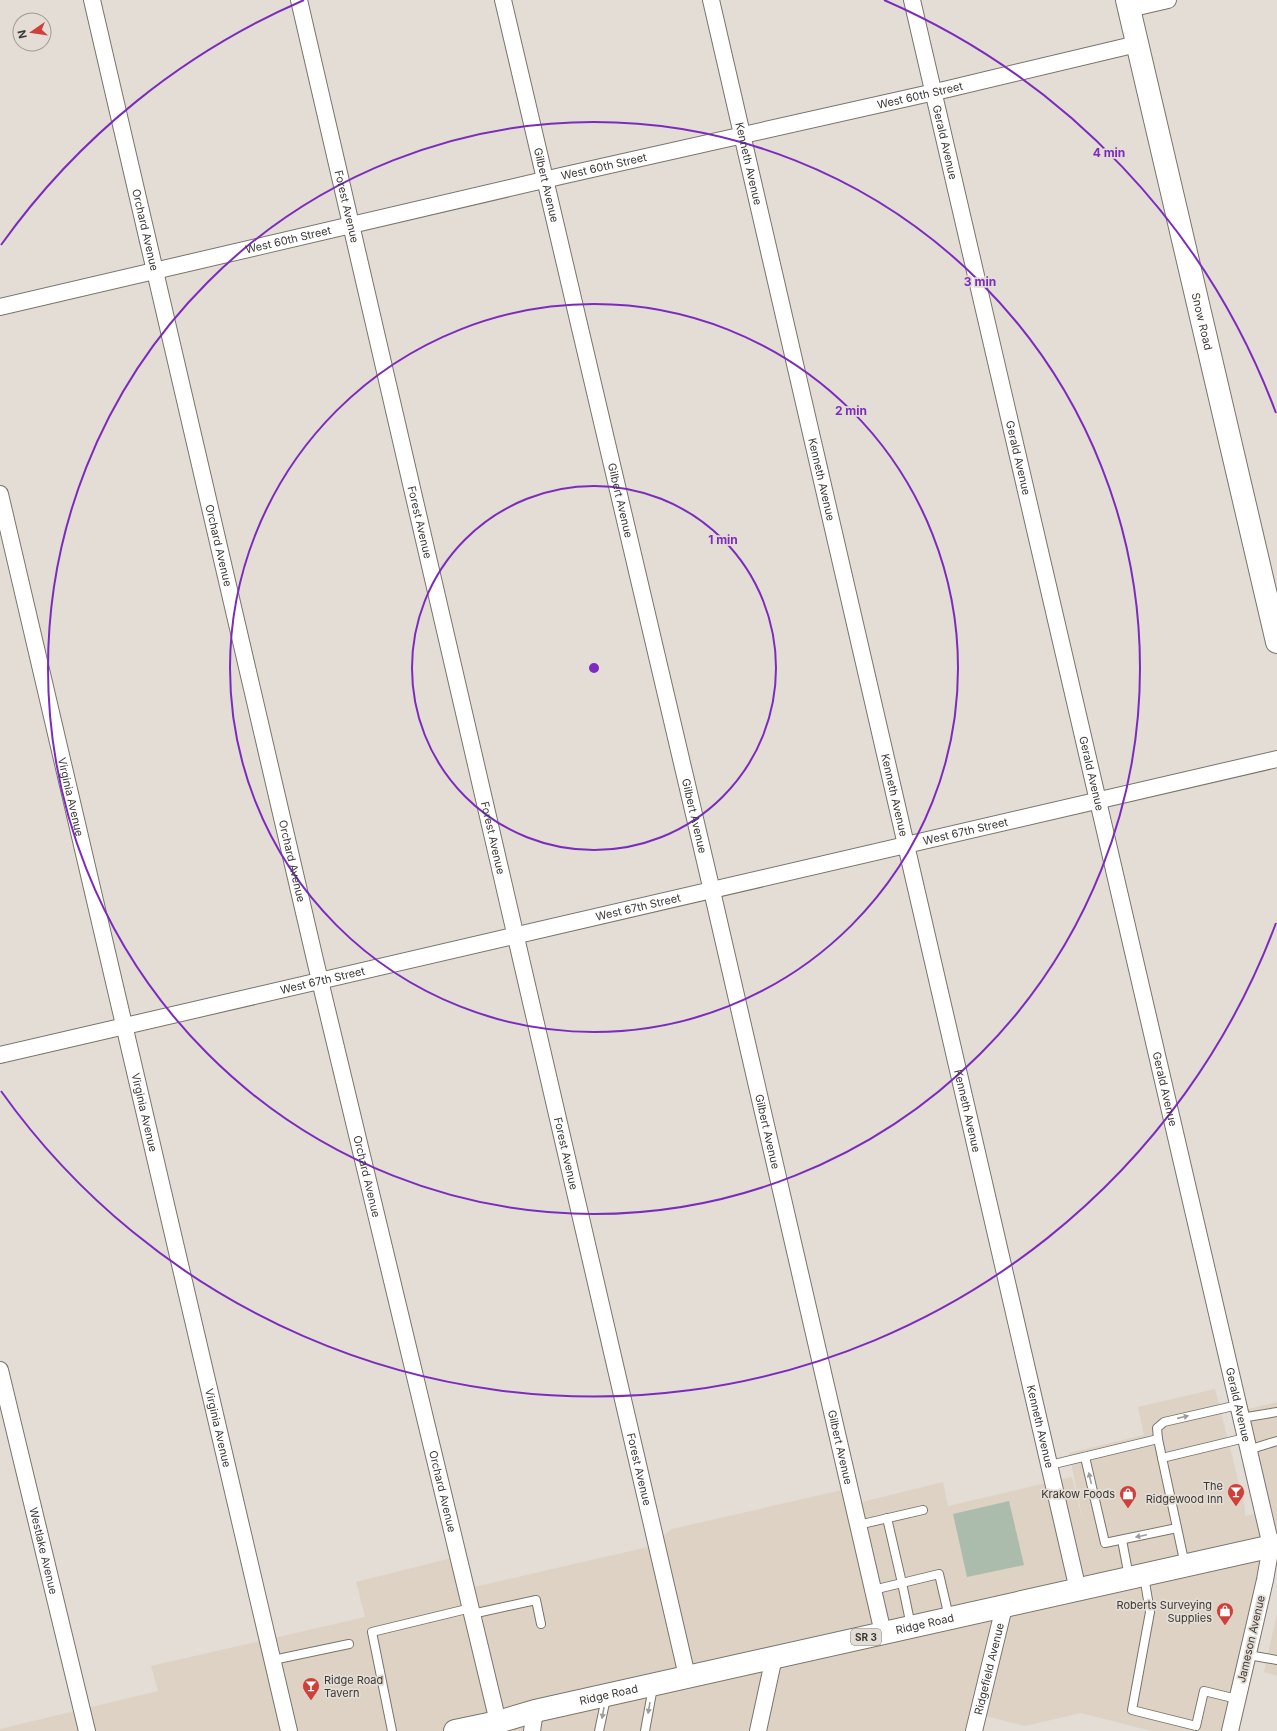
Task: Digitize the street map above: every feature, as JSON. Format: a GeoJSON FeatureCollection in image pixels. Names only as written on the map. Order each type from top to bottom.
{"type":"FeatureCollection","features":[{"type":"Feature","properties":{"kind":"main road","name":"Snow Road"},"geometry":{"type":"LineString","coordinates":[[1128,4],[1277,642]]}},
{"type":"Feature","properties":{"kind":"main road","name":"Ridge Road"},"geometry":{"type":"LineString","coordinates":[[456,1731],[498,1722],[534,1721],[606,1695],[1004,1607],[1274,1545]]}},
{"type":"Feature","properties":{"kind":"street","name":"Orchard Avenue"},"geometry":{"type":"LineString","coordinates":[[92,0],[320,981],[498,1722]]}},
{"type":"Feature","properties":{"kind":"street","name":"Forest Avenue"},"geometry":{"type":"LineString","coordinates":[[300,0],[687,1676]]}},
{"type":"Feature","properties":{"kind":"street","name":"Gilbert Avenue"},"geometry":{"type":"LineString","coordinates":[[503,0],[712,891],[883,1633]]}},
{"type":"Feature","properties":{"kind":"street","name":"Kenneth Avenue"},"geometry":{"type":"LineString","coordinates":[[710,0],[1078,1590]]}},
{"type":"Feature","properties":{"kind":"street","name":"Gerald Avenue"},"geometry":{"type":"LineString","coordinates":[[912,0],[1239,1411],[1274,1545]]}},
{"type":"Feature","properties":{"kind":"street"},"geometry":{"type":"LineString","coordinates":[[1128,4],[1168,0]]}},
{"type":"Feature","properties":{"kind":"street","name":"West 60th Street"},"geometry":{"type":"LineString","coordinates":[[0,307],[352,224],[742,134],[934,92],[1137,44]]}},
{"type":"Feature","properties":{"kind":"street","name":"Virginia Avenue"},"geometry":{"type":"LineString","coordinates":[[0,494],[289,1731]]}},
{"type":"Feature","properties":{"kind":"street","name":"West 67th Street"},"geometry":{"type":"LineString","coordinates":[[0,1055],[516,934],[712,891],[906,844],[1277,760]]}},
{"type":"Feature","properties":{"kind":"street","name":"Westlake Avenue"},"geometry":{"type":"LineString","coordinates":[[0,1370],[87,1731]]}},
{"type":"Feature","properties":{"kind":"street","name":"Jameson Avenue"},"geometry":{"type":"LineString","coordinates":[[1230,1731],[1274,1545]]}},
{"type":"Feature","properties":{"kind":"street","name":"Ridgefield Avenue"},"geometry":{"type":"LineString","coordinates":[[974,1731],[1004,1607]]}},
{"type":"Feature","properties":{"kind":"street"},"geometry":{"type":"LineString","coordinates":[[758,1731],[774,1657]]}},
{"type":"Feature","properties":{"kind":"lane"},"geometry":{"type":"LineString","coordinates":[[1185,1566],[1157,1428],[1164,1422],[1239,1411],[1277,1412]]}},
{"type":"Feature","properties":{"kind":"lane"},"geometry":{"type":"LineString","coordinates":[[1050,1465],[1158,1438]]}},
{"type":"Feature","properties":{"kind":"lane"},"geometry":{"type":"LineString","coordinates":[[1162,1458],[1247,1444],[1277,1441]]}},
{"type":"Feature","properties":{"kind":"lane"},"geometry":{"type":"LineString","coordinates":[[1085,1456],[1105,1543],[1177,1528]]}},
{"type":"Feature","properties":{"kind":"lane"},"geometry":{"type":"LineString","coordinates":[[858,1525],[923,1510]]}},
{"type":"Feature","properties":{"kind":"lane"},"geometry":{"type":"LineString","coordinates":[[887,1518],[911,1627]]}},
{"type":"Feature","properties":{"kind":"lane"},"geometry":{"type":"LineString","coordinates":[[1122,1540],[1150,1612],[1132,1710],[1196,1726],[1204,1691],[1237,1698]]}},
{"type":"Feature","properties":{"kind":"lane"},"geometry":{"type":"LineString","coordinates":[[873,1590],[939,1574],[950,1618]]}},
{"type":"Feature","properties":{"kind":"lane"},"geometry":{"type":"LineString","coordinates":[[392,1731],[372,1632],[472,1611],[536,1600],[541,1624]]}},
{"type":"Feature","properties":{"kind":"lane"},"geometry":{"type":"LineString","coordinates":[[273,1660],[349,1644]]}},
{"type":"Feature","properties":{"kind":"lane"},"geometry":{"type":"LineString","coordinates":[[1248,1655],[1277,1660]]}},
{"type":"Feature","properties":{"kind":"lane"},"geometry":{"type":"LineString","coordinates":[[645,1731],[654,1684]]}},
{"type":"Feature","properties":{"kind":"lane"},"geometry":{"type":"LineString","coordinates":[[599,1731],[606,1695]]}},
{"type":"Feature","properties":{"kind":"shaded area"},"geometry":{"type":"Polygon","coordinates":[[[1215,1389],[1245,1507],[1245,1516],[1259,1513],[1235,1412],[1277,1402],[1277,1541],[1227,1731],[1151,1731],[1081,1713],[1025,1726],[978,1714],[974,1731],[0,1731],[0,1729],[158,1691],[151,1666],[365,1617],[356,1582],[452,1558],[461,1590],[648,1547],[672,1529],[842,1490],[846,1506],[943,1482],[948,1506],[1072,1477],[1084,1526],[1069,1453],[1144,1435],[1138,1407],[1215,1389]]]}},
{"type":"Feature","properties":{"kind":"shaded area"},"geometry":{"type":"Polygon","coordinates":[[[1277,1613],[1277,1676],[1264,1672],[1277,1613]]]}},
{"type":"Feature","properties":{"kind":"green space"},"geometry":{"type":"Polygon","coordinates":[[[1009,1501],[1024,1565],[967,1577],[953,1514],[1009,1501]]]}},
{"type":"Feature","properties":{"kind":"place","name":"The Ridgewood Inn"},"geometry":{"type":"Point","coordinates":[1236,1507]}},
{"type":"Feature","properties":{"kind":"place","name":"Krakow Foods"},"geometry":{"type":"Point","coordinates":[1128,1509]}},
{"type":"Feature","properties":{"kind":"place","name":"Roberts Surveying Supplies"},"geometry":{"type":"Point","coordinates":[1225,1626]}},
{"type":"Feature","properties":{"kind":"place","name":"Ridge Road Tavern"},"geometry":{"type":"Point","coordinates":[311,1701]}}]}
